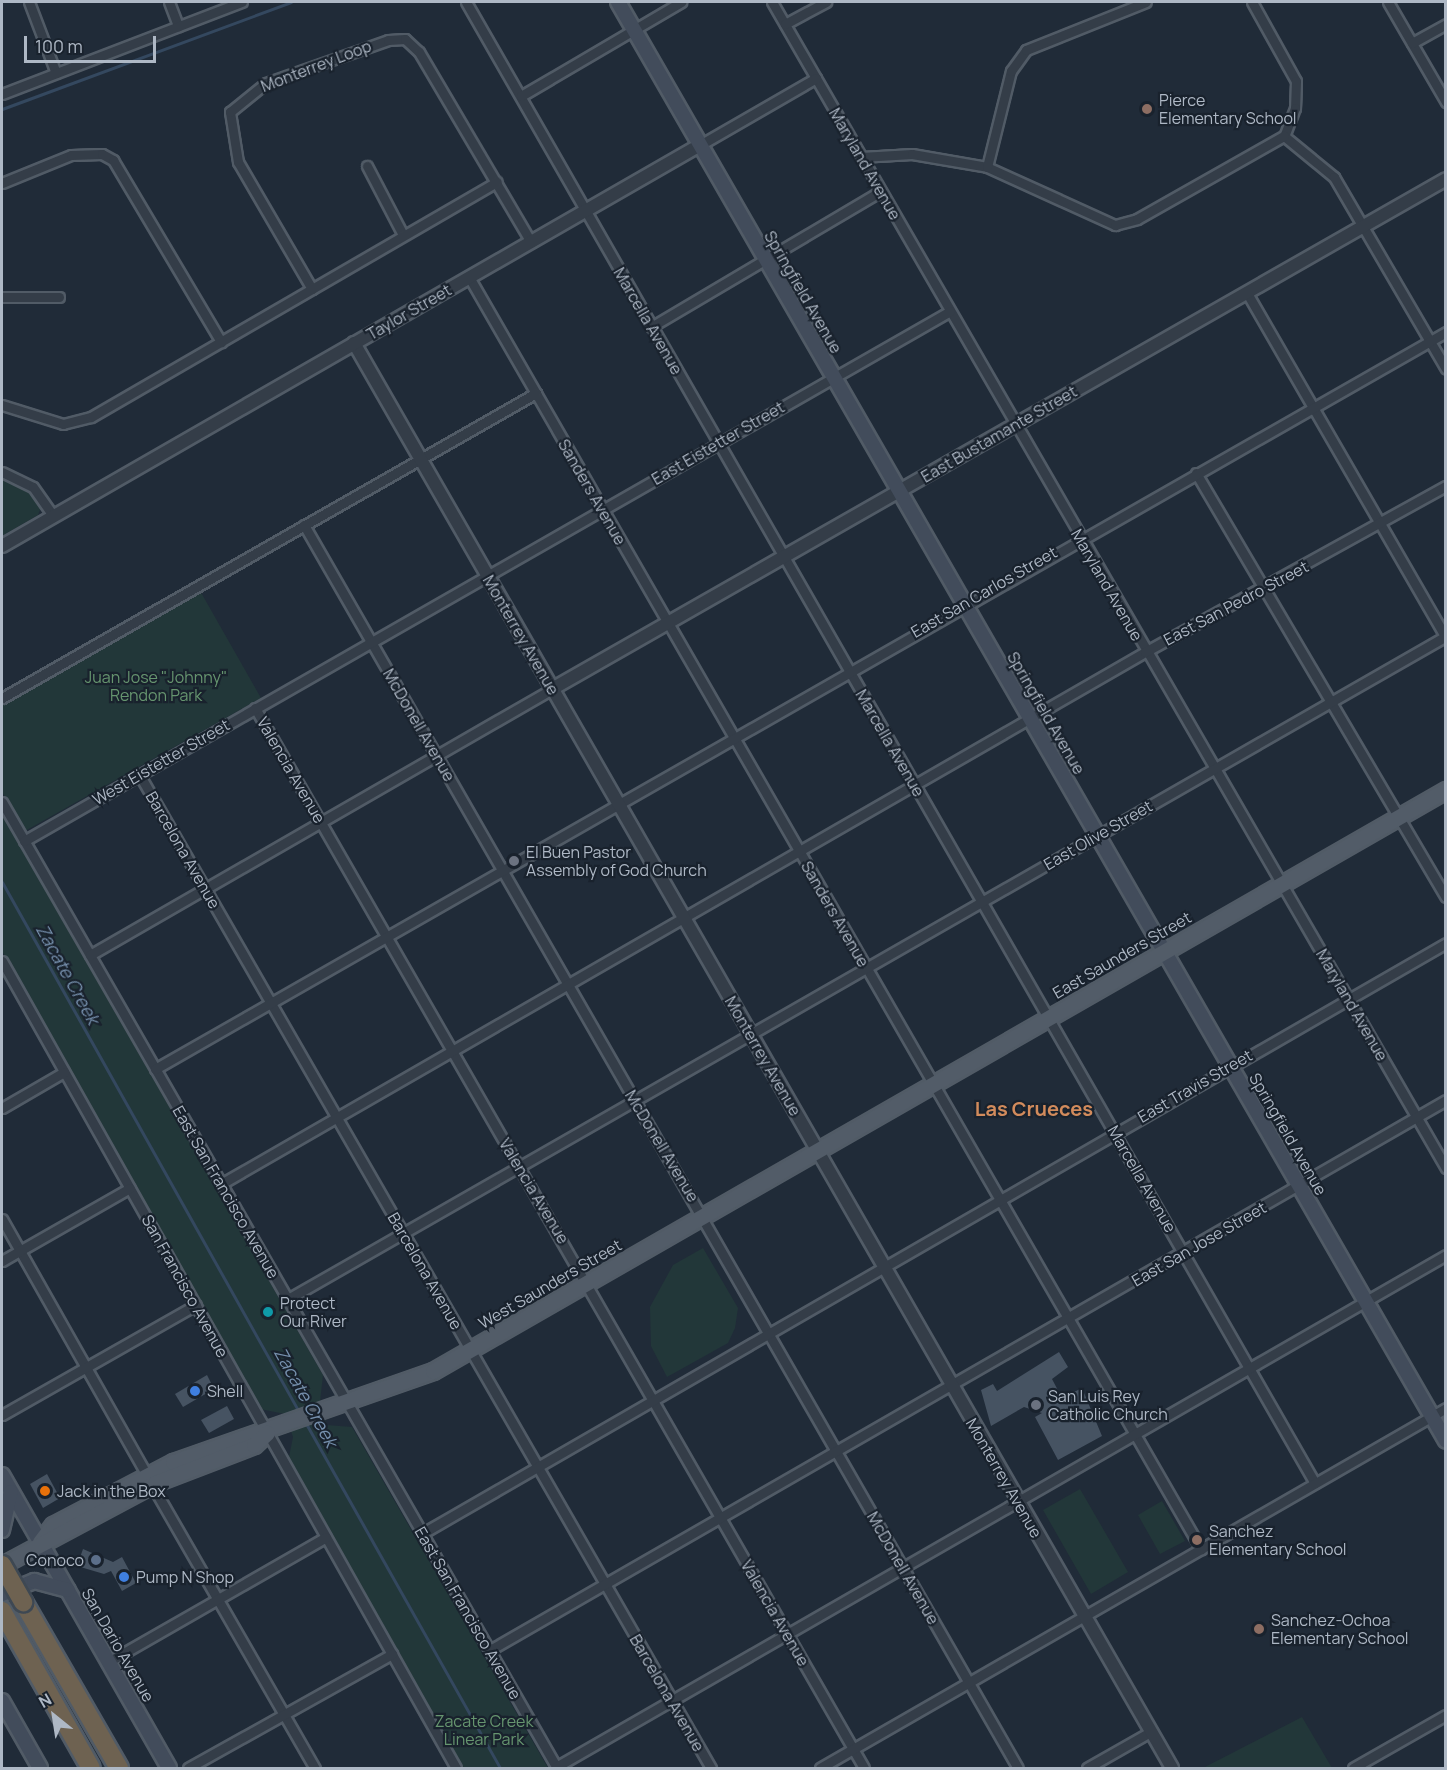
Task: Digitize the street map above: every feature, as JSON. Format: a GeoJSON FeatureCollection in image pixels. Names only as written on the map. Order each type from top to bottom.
{"type":"FeatureCollection","features":[{"type":"Feature","properties":{"kind":"highway"},"geometry":{"type":"LineString","coordinates":[[2,1565],[119,1768]]}},
{"type":"Feature","properties":{"kind":"highway"},"geometry":{"type":"LineString","coordinates":[[2,1612],[92,1768]]}},
{"type":"Feature","properties":{"kind":"main road","name":"Springfield Avenue"},"geometry":{"type":"LineString","coordinates":[[618,2],[1446,1441]]}},
{"type":"Feature","properties":{"kind":"main road","name":"East Saunders Street"},"geometry":{"type":"LineString","coordinates":[[817,1151],[1446,790]]}},
{"type":"Feature","properties":{"kind":"main road","name":"West Saunders Street"},"geometry":{"type":"LineString","coordinates":[[2,1565],[40,1542],[60,1537],[149,1480],[254,1444],[267,1433],[350,1404],[471,1350],[817,1151]]}},
{"type":"Feature","properties":{"kind":"main road","name":"San Dario Avenue"},"geometry":{"type":"LineString","coordinates":[[2,1475],[169,1768]]}},
{"type":"Feature","properties":{"kind":"main road"},"geometry":{"type":"LineString","coordinates":[[2,1530],[11,1492]]}},
{"type":"Feature","properties":{"kind":"main road"},"geometry":{"type":"LineString","coordinates":[[2,1594],[34,1581],[68,1590]]}},
{"type":"Feature","properties":{"kind":"main road"},"geometry":{"type":"LineString","coordinates":[[2,1701],[6,1718],[40,1768]]}},
{"type":"Feature","properties":{"kind":"street"},"geometry":{"type":"LineString","coordinates":[[29,2],[56,73]]}},
{"type":"Feature","properties":{"kind":"street"},"geometry":{"type":"LineString","coordinates":[[169,2],[178,26]]}},
{"type":"Feature","properties":{"kind":"street"},"geometry":{"type":"LineString","coordinates":[[2,94],[242,2]]}},
{"type":"Feature","properties":{"kind":"street","name":"Marcella Avenue"},"geometry":{"type":"LineString","coordinates":[[466,2],[717,443],[1050,1017],[1316,1483]]}},
{"type":"Feature","properties":{"kind":"street"},"geometry":{"type":"LineString","coordinates":[[521,96],[681,2]]}},
{"type":"Feature","properties":{"kind":"street","name":"Maryland Avenue"},"geometry":{"type":"LineString","coordinates":[[772,2],[1145,652],[1446,1168]]}},
{"type":"Feature","properties":{"kind":"street"},"geometry":{"type":"LineString","coordinates":[[785,24],[826,2]]}},
{"type":"Feature","properties":{"kind":"street"},"geometry":{"type":"LineString","coordinates":[[987,167],[1011,71],[1026,50],[1146,2]]}},
{"type":"Feature","properties":{"kind":"street"},"geometry":{"type":"LineString","coordinates":[[861,157],[912,154],[987,167],[1115,225],[1137,219],[1284,135],[1295,108],[1296,81],[1252,2]]}},
{"type":"Feature","properties":{"kind":"street"},"geometry":{"type":"LineString","coordinates":[[1388,2],[1446,102]]}},
{"type":"Feature","properties":{"kind":"street"},"geometry":{"type":"LineString","coordinates":[[1412,43],[1446,24]]}},
{"type":"Feature","properties":{"kind":"street","name":"Monterrey Loop"},"geometry":{"type":"LineString","coordinates":[[312,289],[238,162],[231,140],[230,111],[266,83],[372,43],[405,39],[431,69],[531,242]]}},
{"type":"Feature","properties":{"kind":"street","name":"Taylor Street"},"geometry":{"type":"LineString","coordinates":[[2,546],[816,78]]}},
{"type":"Feature","properties":{"kind":"street"},"geometry":{"type":"LineString","coordinates":[[1284,135],[1326,167],[1446,369]]}},
{"type":"Feature","properties":{"kind":"street"},"geometry":{"type":"LineString","coordinates":[[2,183],[72,155],[102,154],[113,160],[220,342]]}},
{"type":"Feature","properties":{"kind":"street"},"geometry":{"type":"LineString","coordinates":[[367,166],[403,235]]}},
{"type":"Feature","properties":{"kind":"street","name":"East Bustamante Street"},"geometry":{"type":"LineString","coordinates":[[552,689],[1446,178]]}},
{"type":"Feature","properties":{"kind":"street"},"geometry":{"type":"LineString","coordinates":[[2,405],[63,424],[91,417],[403,235],[497,183]]}},
{"type":"Feature","properties":{"kind":"street"},"geometry":{"type":"LineString","coordinates":[[651,327],[881,191]]}},
{"type":"Feature","properties":{"kind":"street","name":"Sanders Avenue"},"geometry":{"type":"LineString","coordinates":[[469,278],[866,968],[936,1083],[1201,1549]]}},
{"type":"Feature","properties":{"kind":"street"},"geometry":{"type":"LineString","coordinates":[[1246,293],[1445,637]]}},
{"type":"Feature","properties":{"kind":"street"},"geometry":{"type":"LineString","coordinates":[[2,297],[59,297]]}},
{"type":"Feature","properties":{"kind":"street","name":"East Eistetter Street"},"geometry":{"type":"LineString","coordinates":[[486,575],[950,311]]}},
{"type":"Feature","properties":{"kind":"street","name":"East San Carlos Street"},"geometry":{"type":"LineString","coordinates":[[155,1069],[1080,537],[1446,332]]}},
{"type":"Feature","properties":{"kind":"street","name":"Monterrey Avenue"},"geometry":{"type":"LineString","coordinates":[[354,344],[1172,1768]]}},
{"type":"Feature","properties":{"kind":"street"},"geometry":{"type":"LineString","coordinates":[[2,698],[536,393]]}},
{"type":"Feature","properties":{"kind":"street"},"geometry":{"type":"LineString","coordinates":[[2,472],[33,487],[53,516]]}},
{"type":"Feature","properties":{"kind":"street"},"geometry":{"type":"LineString","coordinates":[[1197,472],[1396,818],[1446,897]]}},
{"type":"Feature","properties":{"kind":"street","name":"East San Pedro Street"},"geometry":{"type":"LineString","coordinates":[[222,1184],[1145,652],[1446,486]]}},
{"type":"Feature","properties":{"kind":"street","name":"McDonell Avenue"},"geometry":{"type":"LineString","coordinates":[[304,525],[634,1100],[704,1216],[768,1333],[1018,1768]]}},
{"type":"Feature","properties":{"kind":"street","name":"West Eistetter Street"},"geometry":{"type":"LineString","coordinates":[[24,841],[486,575]]}},
{"type":"Feature","properties":{"kind":"street","name":"East Olive Street"},"geometry":{"type":"LineString","coordinates":[[288,1299],[1445,637]]}},
{"type":"Feature","properties":{"kind":"street"},"geometry":{"type":"LineString","coordinates":[[90,955],[552,689]]}},
{"type":"Feature","properties":{"kind":"street","name":"Valencia Avenue"},"geometry":{"type":"LineString","coordinates":[[255,708],[588,1283],[864,1768]]}},
{"type":"Feature","properties":{"kind":"street","name":"Barcelona Avenue"},"geometry":{"type":"LineString","coordinates":[[140,774],[711,1768]]}},
{"type":"Feature","properties":{"kind":"street","name":"East San Francisco Avenue"},"geometry":{"type":"LineString","coordinates":[[2,802],[350,1404],[556,1768]]}},
{"type":"Feature","properties":{"kind":"street","name":"East Travis Street"},"geometry":{"type":"LineString","coordinates":[[423,1533],[1116,1133],[1229,1065],[1446,944]]}},
{"type":"Feature","properties":{"kind":"street","name":"San Francisco Avenue"},"geometry":{"type":"LineString","coordinates":[[2,961],[456,1768]]}},
{"type":"Feature","properties":{"kind":"street"},"geometry":{"type":"LineString","coordinates":[[2,1108],[64,1072]]}},
{"type":"Feature","properties":{"kind":"street","name":"East San Jose Street"},"geometry":{"type":"LineString","coordinates":[[490,1650],[1070,1319],[1446,1100]]}},
{"type":"Feature","properties":{"kind":"street"},"geometry":{"type":"LineString","coordinates":[[2,1262],[130,1188]]}},
{"type":"Feature","properties":{"kind":"street"},"geometry":{"type":"LineString","coordinates":[[2,1219],[315,1768]]}},
{"type":"Feature","properties":{"kind":"street"},"geometry":{"type":"LineString","coordinates":[[556,1768],[1446,1255]]}},
{"type":"Feature","properties":{"kind":"street"},"geometry":{"type":"LineString","coordinates":[[2,1415],[196,1305]]}},
{"type":"Feature","properties":{"kind":"street"},"geometry":{"type":"LineString","coordinates":[[820,1768],[1446,1408]]}},
{"type":"Feature","properties":{"kind":"street"},"geometry":{"type":"LineString","coordinates":[[108,1662],[326,1537]]}},
{"type":"Feature","properties":{"kind":"street"},"geometry":{"type":"LineString","coordinates":[[188,1768],[392,1654]]}},
{"type":"Feature","properties":{"kind":"street"},"geometry":{"type":"LineString","coordinates":[[1353,1768],[1446,1715]]}},
{"type":"Feature","properties":{"kind":"street"},"geometry":{"type":"LineString","coordinates":[[1088,1768],[1150,1732]]}},
{"type":"Feature","properties":{"kind":"green space"},"geometry":{"type":"Polygon","coordinates":[[[2,479],[24,488],[41,507],[38,515],[2,536],[2,479]]]}},
{"type":"Feature","properties":{"kind":"green space","name":"Juan Jose \"Johnny\" Rendon Park"},"geometry":{"type":"Polygon","coordinates":[[[199,589],[261,698],[25,831],[2,792],[2,702],[199,589]]]}},
{"type":"Feature","properties":{"kind":"green space","name":"Zacate Creek Linear Park"},"geometry":{"type":"Polygon","coordinates":[[[2,815],[323,1375],[320,1402],[327,1425],[352,1427],[548,1768],[464,1768],[289,1457],[293,1437],[285,1414],[260,1409],[2,951],[2,815]]]}},
{"type":"Feature","properties":{"kind":"green space"},"geometry":{"type":"Polygon","coordinates":[[[703,1248],[738,1308],[735,1328],[728,1343],[667,1377],[651,1346],[650,1307],[673,1265],[703,1248]]]}},
{"type":"Feature","properties":{"kind":"green space"},"geometry":{"type":"Polygon","coordinates":[[[1080,1489],[1128,1572],[1091,1594],[1043,1510],[1080,1489]]]}},
{"type":"Feature","properties":{"kind":"green space"},"geometry":{"type":"Polygon","coordinates":[[[1162,1501],[1185,1541],[1160,1554],[1138,1515],[1162,1501]]]}},
{"type":"Feature","properties":{"kind":"green space"},"geometry":{"type":"Polygon","coordinates":[[[1302,1717],[1332,1768],[1203,1768],[1302,1717]]]}},
{"type":"Feature","properties":{"kind":"building","name":"San Luis Rey Catholic Church"},"geometry":{"type":"Polygon","coordinates":[[[1059,1352],[1068,1367],[1052,1379],[1062,1398],[1082,1388],[1102,1436],[1058,1460],[1035,1417],[1042,1413],[1024,1407],[991,1426],[981,1390],[993,1384],[997,1391],[1059,1352]]]}},
{"type":"Feature","properties":{"kind":"building","name":"Shell"},"geometry":{"type":"Polygon","coordinates":[[[207,1375],[214,1389],[183,1407],[175,1394],[207,1375]]]}},
{"type":"Feature","properties":{"kind":"building","name":"Shell"},"geometry":{"type":"Polygon","coordinates":[[[227,1406],[234,1419],[209,1433],[201,1420],[227,1406]]]}},
{"type":"Feature","properties":{"kind":"building","name":"Jack in the Box"},"geometry":{"type":"Polygon","coordinates":[[[47,1474],[60,1498],[43,1508],[30,1484],[47,1474]]]}},
{"type":"Feature","properties":{"kind":"building"},"geometry":{"type":"Polygon","coordinates":[[[83,1549],[113,1562],[122,1557],[136,1583],[122,1591],[111,1571],[104,1574],[77,1566],[83,1549]]]}},
{"type":"Feature","properties":{"kind":"waterway","name":"Zacate Creek"},"geometry":{"type":"LineString","coordinates":[[2,109],[291,2]]}},
{"type":"Feature","properties":{"kind":"waterway","name":"Zacate Creek"},"geometry":{"type":"LineString","coordinates":[[2,882],[299,1412]]}},
{"type":"Feature","properties":{"kind":"waterway","name":"Zacate Creek"},"geometry":{"type":"LineString","coordinates":[[304,1420],[500,1768]]}},
{"type":"Feature","properties":{"kind":"place","name":"Pierce Elementary School"},"geometry":{"type":"Point","coordinates":[1147,109]}},
{"type":"Feature","properties":{"kind":"place","name":"El Buen Pastor Assembly of God Church"},"geometry":{"type":"Point","coordinates":[514,861]}},
{"type":"Feature","properties":{"kind":"place","name":"Protect Our River"},"geometry":{"type":"Point","coordinates":[268,1312]}},
{"type":"Feature","properties":{"kind":"place","name":"Shell"},"geometry":{"type":"Point","coordinates":[195,1391]}},
{"type":"Feature","properties":{"kind":"place","name":"San Luis Rey Catholic Church"},"geometry":{"type":"Point","coordinates":[1036,1405]}},
{"type":"Feature","properties":{"kind":"place","name":"Jack in the Box"},"geometry":{"type":"Point","coordinates":[45,1491]}},
{"type":"Feature","properties":{"kind":"place","name":"Sanchez Elementary School"},"geometry":{"type":"Point","coordinates":[1197,1540]}},
{"type":"Feature","properties":{"kind":"place","name":"Conoco"},"geometry":{"type":"Point","coordinates":[96,1560]}},
{"type":"Feature","properties":{"kind":"place","name":"Pump N Shop"},"geometry":{"type":"Point","coordinates":[124,1577]}},
{"type":"Feature","properties":{"kind":"place","name":"Sanchez-Ochoa Elementary School"},"geometry":{"type":"Point","coordinates":[1259,1629]}},
{"type":"Feature","properties":{"kind":"district","name":"Las Crueces"},"geometry":{"type":"Point","coordinates":[1034,1108]}}]}
